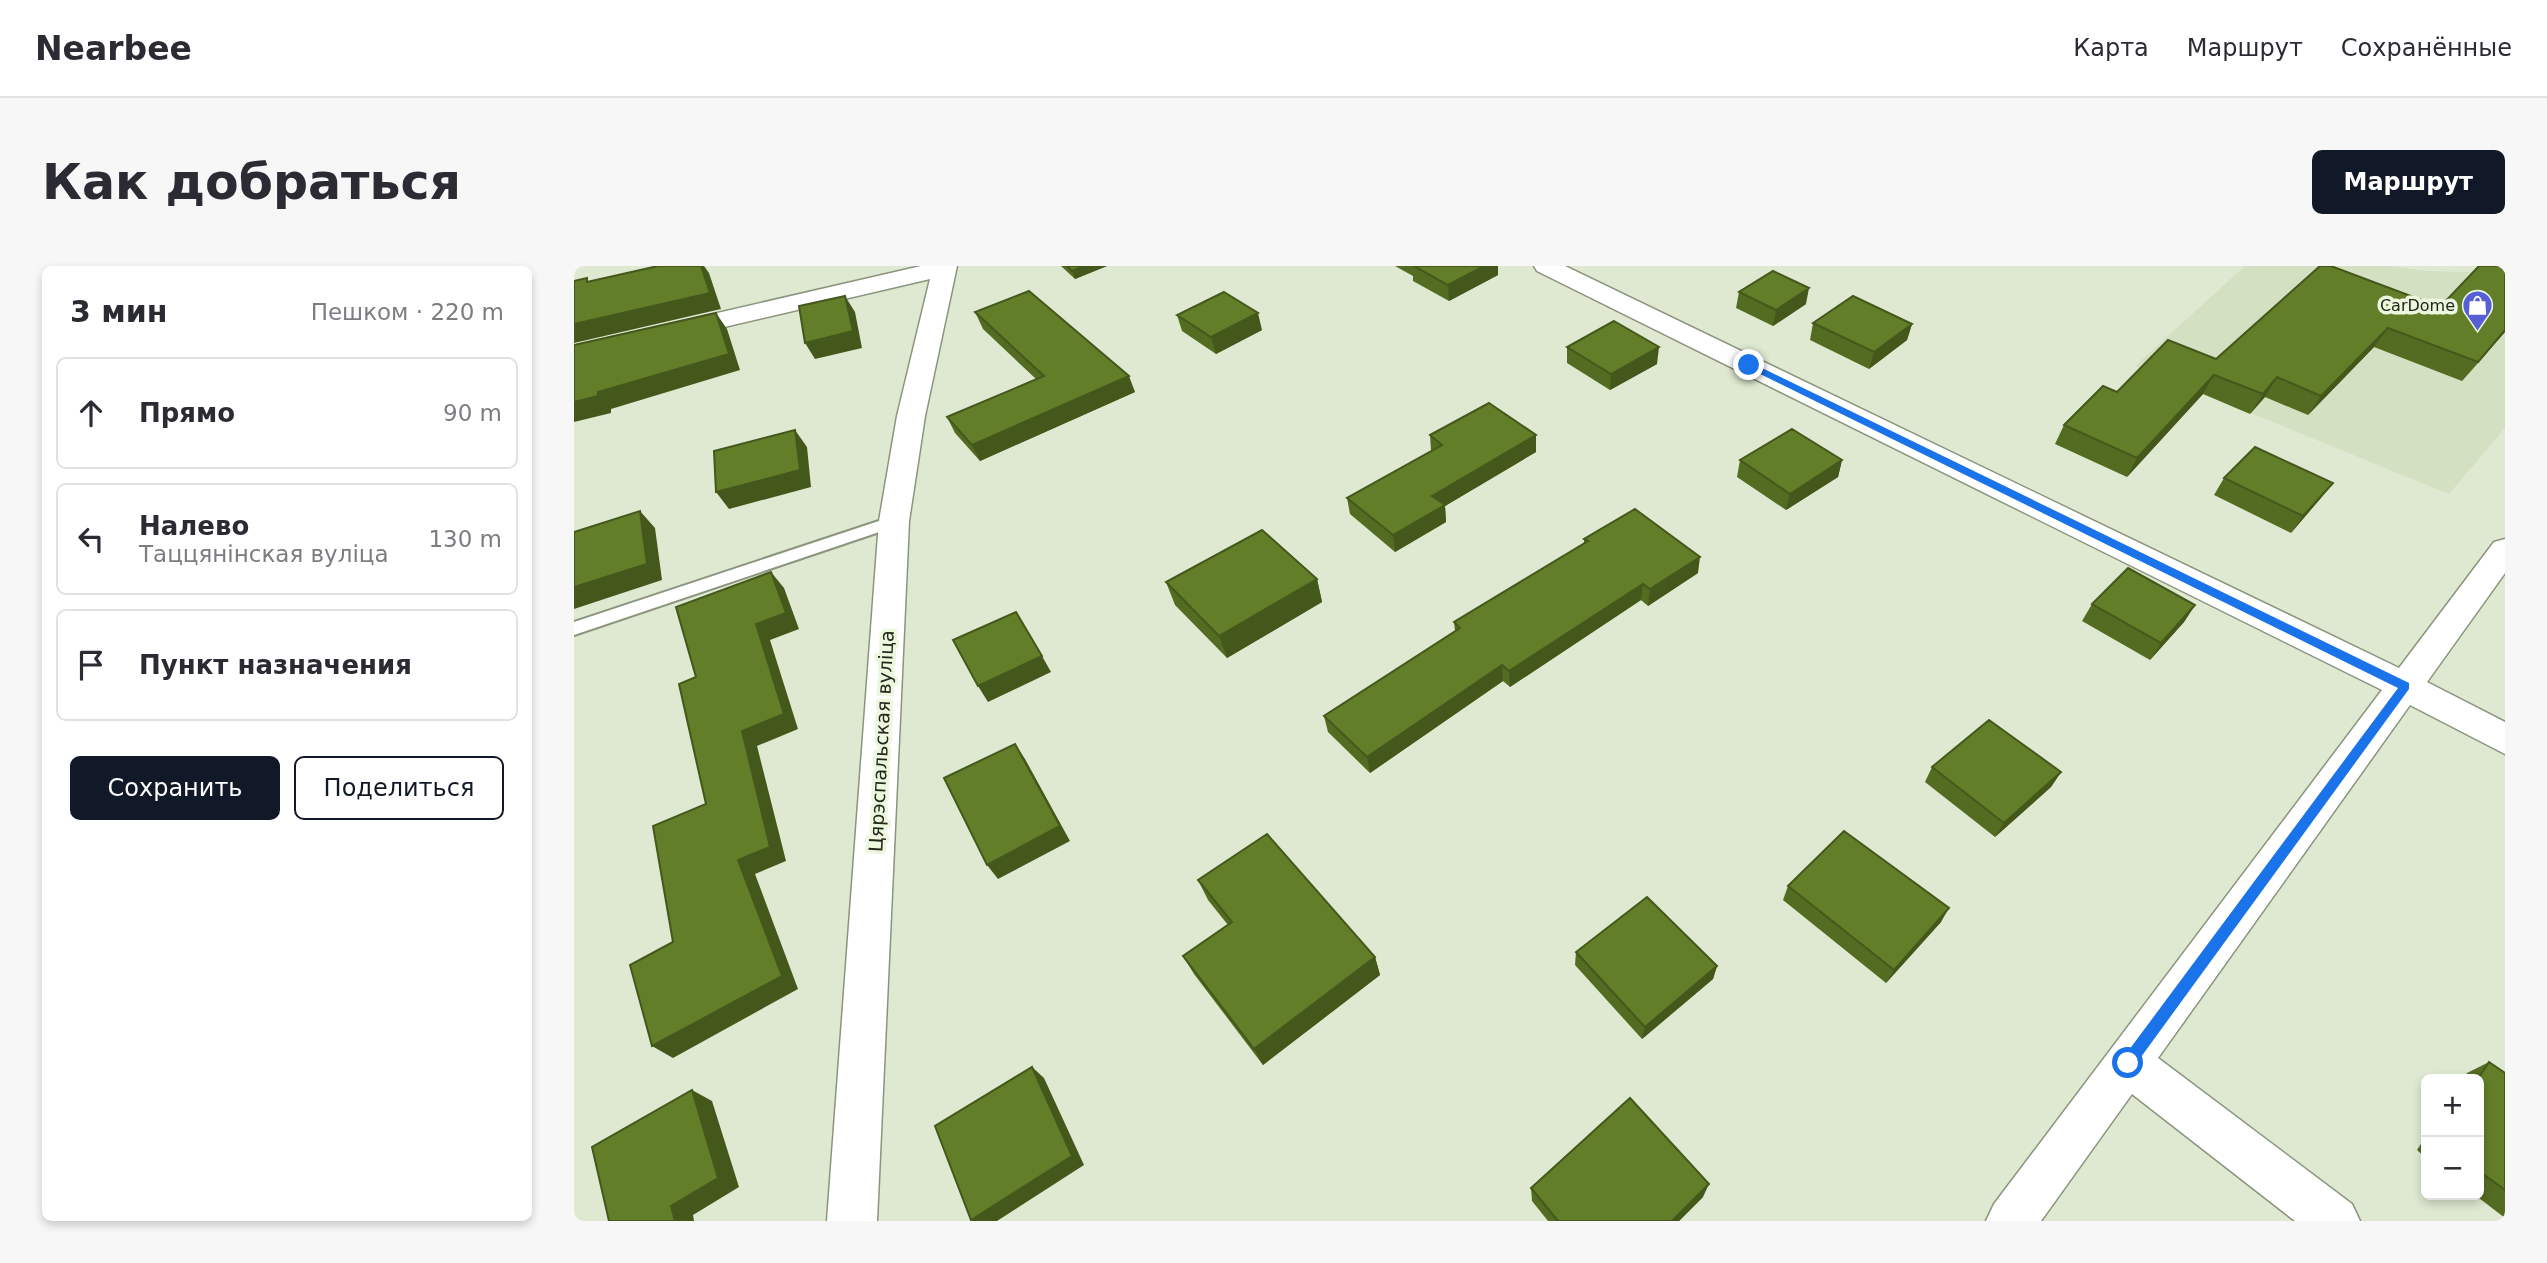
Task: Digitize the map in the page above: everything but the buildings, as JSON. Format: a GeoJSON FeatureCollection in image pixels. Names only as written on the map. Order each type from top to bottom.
{"type":"FeatureCollection","features":[{"type":"Feature","properties":{"kind":"street"},"geometry":{"type":"LineString","coordinates":[[1546,266],[2405,686],[2505,739]]}},
{"type":"Feature","properties":{"kind":"street"},"geometry":{"type":"LineString","coordinates":[[574,354],[944,267]]}},
{"type":"Feature","properties":{"kind":"street","name":"Цярэспальская вуліца"},"geometry":{"type":"LineString","coordinates":[[852,1221],[894,521],[911,416],[944,267]]}},
{"type":"Feature","properties":{"kind":"street"},"geometry":{"type":"LineString","coordinates":[[2011,1221],[2505,551]]}},
{"type":"Feature","properties":{"kind":"street"},"geometry":{"type":"LineString","coordinates":[[2128,1063],[2335,1221]]}},
{"type":"Feature","properties":{"kind":"lane"},"geometry":{"type":"LineString","coordinates":[[574,629],[894,521]]}},
{"type":"Feature","properties":{"kind":"shaded area"},"geometry":{"type":"Polygon","coordinates":[[[2245,266],[2392,266],[2425,271],[2505,273],[2505,428],[2449,494],[2135,366],[2245,266]]]}},
{"type":"Feature","properties":{"kind":"place","name":"CarDome"},"geometry":{"type":"Point","coordinates":[2478,332]}},
{"type":"Feature","properties":{"kind":"route"},"geometry":{"type":"LineString","coordinates":[[1749,365],[2405,686],[2128,1063]]}}]}
